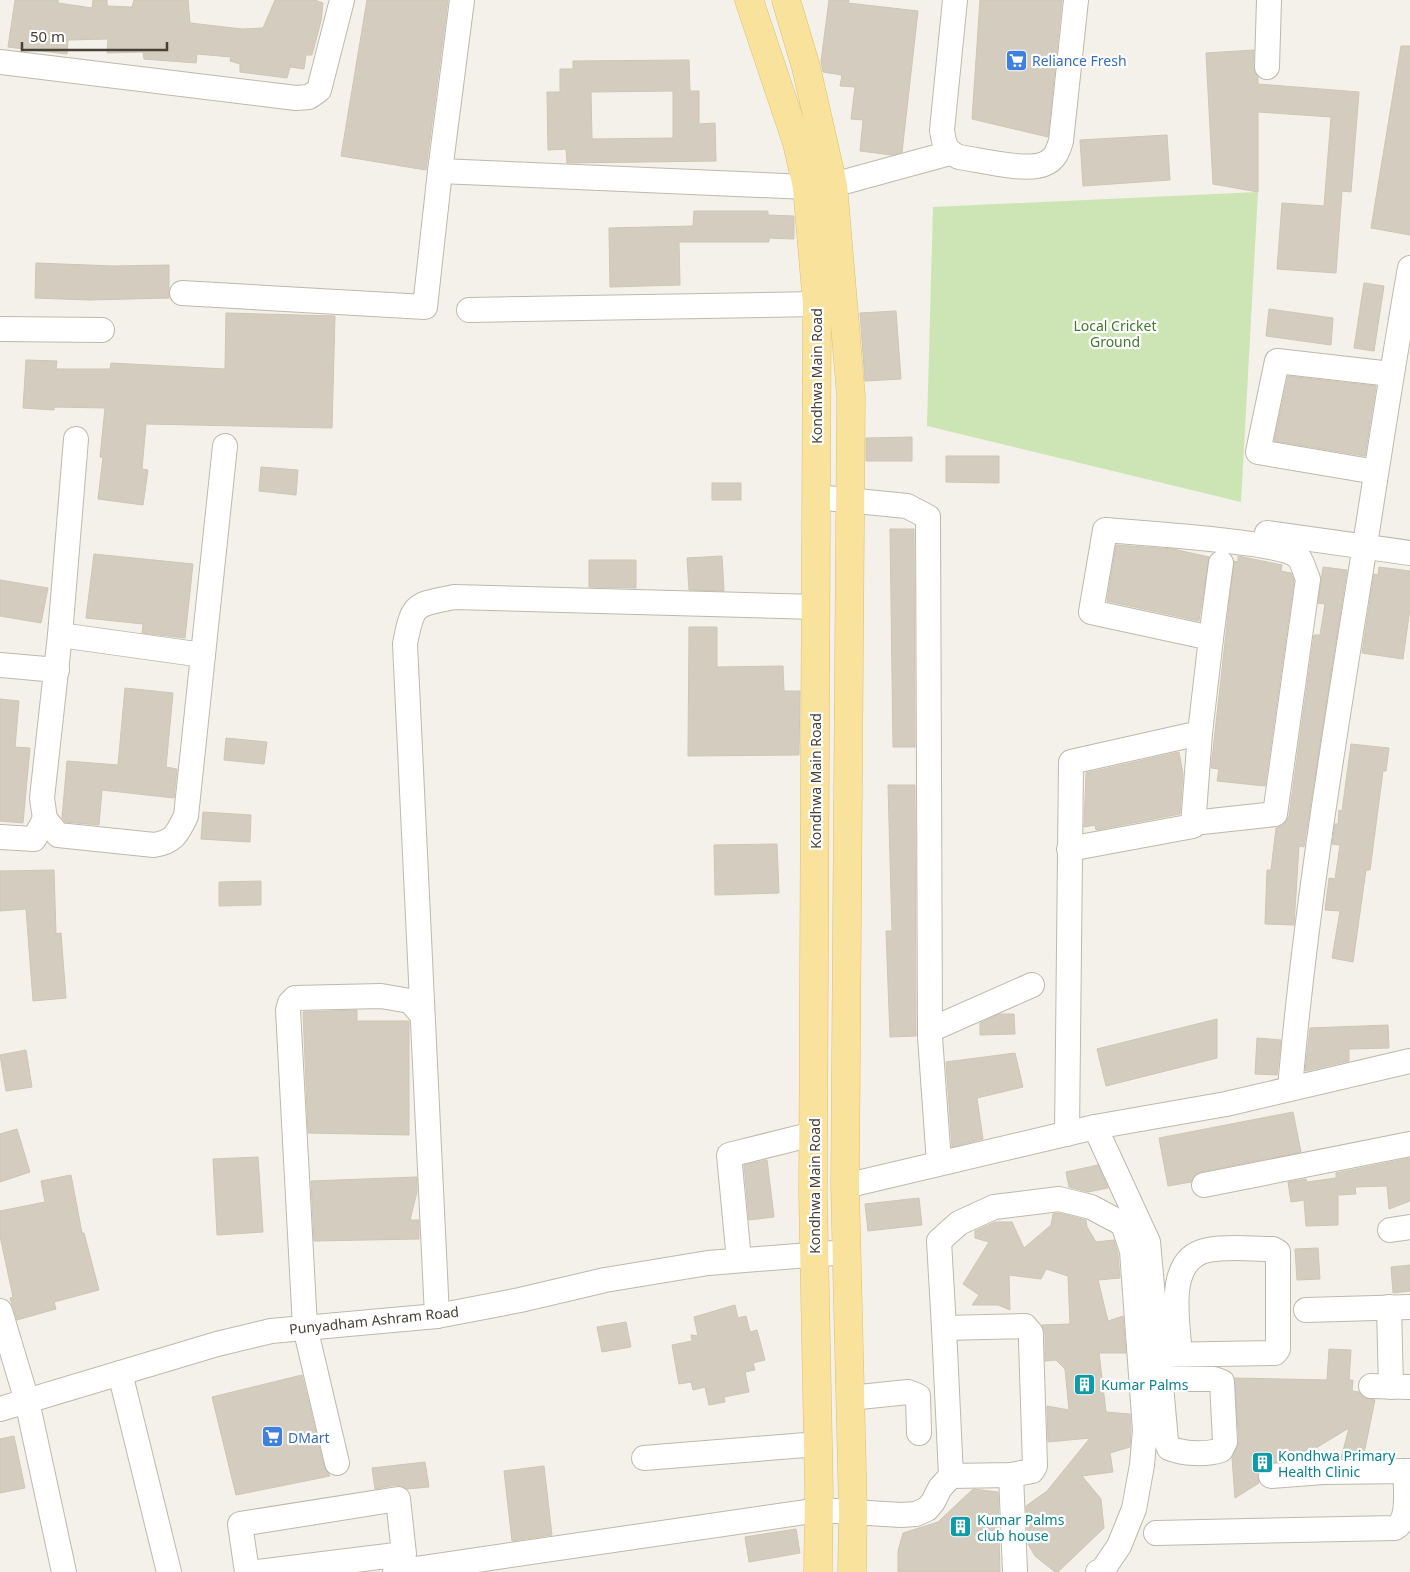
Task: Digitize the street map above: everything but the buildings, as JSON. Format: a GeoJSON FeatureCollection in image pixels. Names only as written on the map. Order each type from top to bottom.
{"type":"FeatureCollection","features":[{"type":"Feature","properties":{"kind":"main road","name":"Kondhwa Main Road"},"geometry":{"type":"LineString","coordinates":[[749,0],[797,143],[820,186],[816,304],[813,1134],[819,1510],[818,1572]]}},
{"type":"Feature","properties":{"kind":"main road","name":"Kondhwa Main Road"},"geometry":{"type":"LineString","coordinates":[[786,0],[806,66],[820,186],[851,396],[845,1186],[852,1572]]}},
{"type":"Feature","properties":{"kind":"street"},"geometry":{"type":"LineString","coordinates":[[0,62],[296,98],[309,96],[319,90],[342,0]]}},
{"type":"Feature","properties":{"kind":"street"},"geometry":{"type":"LineString","coordinates":[[182,293],[425,307],[462,0]]}},
{"type":"Feature","properties":{"kind":"street"},"geometry":{"type":"LineString","coordinates":[[955,0],[942,130],[944,145],[950,153],[960,157],[1030,167],[1042,165],[1058,153],[1076,0]]}},
{"type":"Feature","properties":{"kind":"street"},"geometry":{"type":"LineString","coordinates":[[1267,67],[1269,0]]}},
{"type":"Feature","properties":{"kind":"street"},"geometry":{"type":"LineString","coordinates":[[440,171],[820,186],[950,153]]}},
{"type":"Feature","properties":{"kind":"street"},"geometry":{"type":"LineString","coordinates":[[1290,1088],[1298,989],[1317,848],[1391,374],[1410,268]]}},
{"type":"Feature","properties":{"kind":"street"},"geometry":{"type":"LineString","coordinates":[[470,310],[816,304]]}},
{"type":"Feature","properties":{"kind":"street"},"geometry":{"type":"LineString","coordinates":[[0,329],[102,330]]}},
{"type":"Feature","properties":{"kind":"street"},"geometry":{"type":"LineString","coordinates":[[1376,472],[1258,452],[1277,361],[1391,374]]}},
{"type":"Feature","properties":{"kind":"street"},"geometry":{"type":"LineString","coordinates":[[76,439],[57,670],[42,798],[45,819],[58,835],[154,845],[167,843],[178,831],[186,816],[225,446]]}},
{"type":"Feature","properties":{"kind":"street"},"geometry":{"type":"LineString","coordinates":[[816,498],[907,506],[928,517],[930,1030],[939,1164]]}},
{"type":"Feature","properties":{"kind":"street"},"geometry":{"type":"LineString","coordinates":[[1193,823],[1274,814],[1308,579],[1299,558],[1288,551],[1233,542],[1105,530],[1091,612],[1211,638]]}},
{"type":"Feature","properties":{"kind":"street"},"geometry":{"type":"LineString","coordinates":[[1265,533],[1410,553]]}},
{"type":"Feature","properties":{"kind":"street"},"geometry":{"type":"LineString","coordinates":[[1069,849],[1193,826],[1200,733],[1221,563]]}},
{"type":"Feature","properties":{"kind":"street"},"geometry":{"type":"LineString","coordinates":[[437,1316],[404,644],[410,617],[422,604],[454,597],[816,606]]}},
{"type":"Feature","properties":{"kind":"street"},"geometry":{"type":"LineString","coordinates":[[60,635],[203,655]]}},
{"type":"Feature","properties":{"kind":"street"},"geometry":{"type":"LineString","coordinates":[[0,664],[57,670]]}},
{"type":"Feature","properties":{"kind":"street"},"geometry":{"type":"LineString","coordinates":[[1068,1134],[1071,762],[1200,733]]}},
{"type":"Feature","properties":{"kind":"street"},"geometry":{"type":"LineString","coordinates":[[0,837],[34,839],[45,819]]}},
{"type":"Feature","properties":{"kind":"street"},"geometry":{"type":"LineString","coordinates":[[930,1030],[1032,985]]}},
{"type":"Feature","properties":{"kind":"street"},"geometry":{"type":"LineString","coordinates":[[337,1464],[305,1327],[289,1023],[290,1003],[295,998],[381,996],[410,1001],[422,1015]]}},
{"type":"Feature","properties":{"kind":"street"},"geometry":{"type":"LineString","coordinates":[[845,1186],[1095,1127],[1226,1104],[1410,1061]]}},
{"type":"Feature","properties":{"kind":"street"},"geometry":{"type":"LineString","coordinates":[[1095,1127],[1148,1242],[1165,1364]]}},
{"type":"Feature","properties":{"kind":"street"},"geometry":{"type":"LineString","coordinates":[[739,1260],[729,1155],[813,1134]]}},
{"type":"Feature","properties":{"kind":"street"},"geometry":{"type":"LineString","coordinates":[[1204,1184],[1410,1144]]}},
{"type":"Feature","properties":{"kind":"street"},"geometry":{"type":"LineString","coordinates":[[395,1572],[819,1510],[901,1515],[916,1514],[927,1509],[934,1502],[940,1488],[951,1476],[940,1241],[960,1223],[994,1207],[1059,1199],[1091,1207],[1123,1224],[1132,1251],[1145,1430],[1143,1456],[1134,1508],[1119,1546],[1102,1571],[1098,1572]]}},
{"type":"Feature","properties":{"kind":"street"},"geometry":{"type":"LineString","coordinates":[[1273,1249],[1278,1252],[1280,1257],[1278,1349],[1275,1353],[1165,1364],[1178,1278],[1195,1256],[1207,1250],[1273,1249]]}},
{"type":"Feature","properties":{"kind":"street","name":"Punyadham Ashram Road"},"geometry":{"type":"LineString","coordinates":[[0,1409],[217,1344],[271,1331],[437,1316],[520,1300],[605,1280],[708,1263],[846,1252]]}},
{"type":"Feature","properties":{"kind":"street"},"geometry":{"type":"LineString","coordinates":[[1306,1310],[1399,1307],[1391,1387]]}},
{"type":"Feature","properties":{"kind":"street"},"geometry":{"type":"LineString","coordinates":[[0,1311],[27,1401],[64,1572]]}},
{"type":"Feature","properties":{"kind":"street"},"geometry":{"type":"LineString","coordinates":[[944,1328],[1018,1325],[1025,1326],[1031,1333],[1035,1466],[1032,1471],[1024,1474],[951,1476]]}},
{"type":"Feature","properties":{"kind":"street"},"geometry":{"type":"LineString","coordinates":[[120,1373],[169,1572]]}},
{"type":"Feature","properties":{"kind":"street"},"geometry":{"type":"LineString","coordinates":[[850,1398],[908,1392],[918,1396],[919,1433]]}},
{"type":"Feature","properties":{"kind":"street"},"geometry":{"type":"LineString","coordinates":[[644,1458],[818,1444]]}},
{"type":"Feature","properties":{"kind":"street"},"geometry":{"type":"LineString","coordinates":[[1156,1533],[1396,1528],[1403,1525],[1407,1518],[1407,1471],[1323,1472],[1270,1476]]}},
{"type":"Feature","properties":{"kind":"street"},"geometry":{"type":"LineString","coordinates":[[1011,1475],[1015,1565],[1034,1572]]}},
{"type":"Feature","properties":{"kind":"street"},"geometry":{"type":"LineString","coordinates":[[248,1572],[240,1524],[398,1499],[404,1554],[331,1567],[258,1572]]}},
{"type":"Feature","properties":{"kind":"green space","name":"Local Cricket Ground"},"geometry":{"type":"Polygon","coordinates":[[[1258,192],[1241,502],[927,426],[933,207],[1258,192]]]}},
{"type":"Feature","properties":{"kind":"place","name":"Reliance Fresh"},"geometry":{"type":"Point","coordinates":[1016,60]}},
{"type":"Feature","properties":{"kind":"place","name":"Kumar Palms"},"geometry":{"type":"Point","coordinates":[1085,1384]}},
{"type":"Feature","properties":{"kind":"place","name":"DMart"},"geometry":{"type":"Point","coordinates":[272,1437]}},
{"type":"Feature","properties":{"kind":"place","name":"Kondhwa Primary Health Clinic"},"geometry":{"type":"Point","coordinates":[1262,1463]}},
{"type":"Feature","properties":{"kind":"place","name":"Kumar Palms club house"},"geometry":{"type":"Point","coordinates":[961,1527]}}]}
